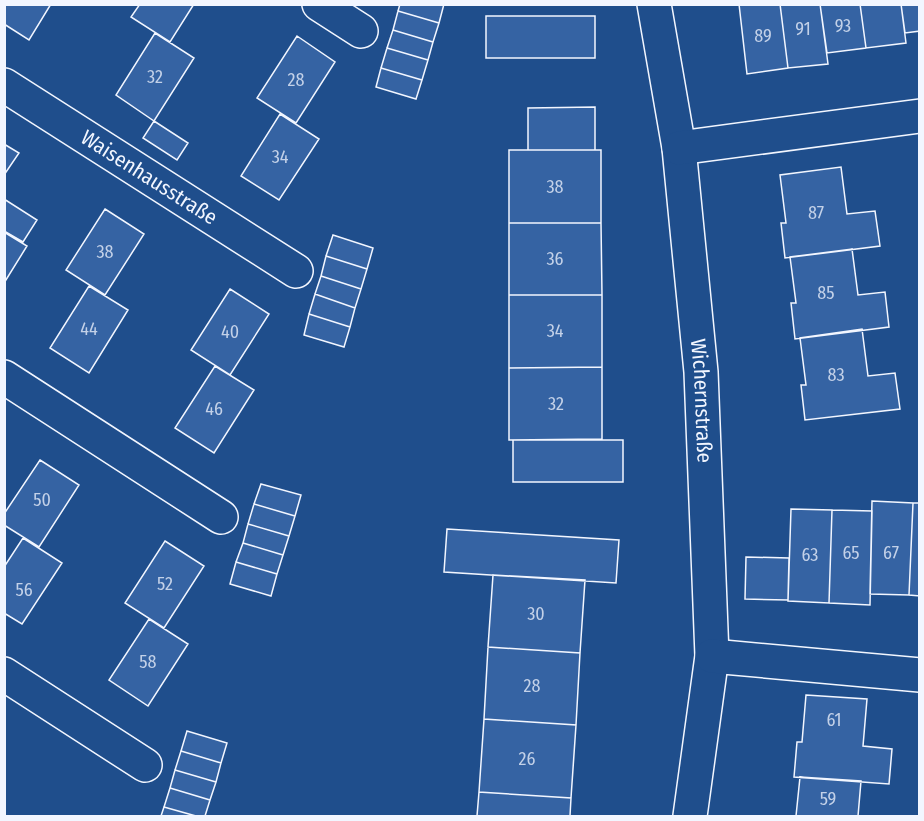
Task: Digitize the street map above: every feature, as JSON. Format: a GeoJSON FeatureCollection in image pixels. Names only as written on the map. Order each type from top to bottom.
{"type":"FeatureCollection","features":[{"type":"Feature","properties":{"kind":"street"},"geometry":{"type":"LineString","coordinates":[[319,4],[361,31]]}},
{"type":"Feature","properties":{"kind":"street","name":"Wichernstraße"},"geometry":{"type":"LineString","coordinates":[[654,4],[679,148],[701,372],[712,656],[690,816]]}},
{"type":"Feature","properties":{"kind":"street","name":"Waisenhausstraße"},"geometry":{"type":"LineString","coordinates":[[4,85],[296,270]]}},
{"type":"Feature","properties":{"kind":"street"},"geometry":{"type":"LineString","coordinates":[[679,148],[920,116]]}},
{"type":"Feature","properties":{"kind":"street"},"geometry":{"type":"LineString","coordinates":[[4,377],[221,517]]}},
{"type":"Feature","properties":{"kind":"street"},"geometry":{"type":"LineString","coordinates":[[712,656],[920,675]]}},
{"type":"Feature","properties":{"kind":"street"},"geometry":{"type":"LineString","coordinates":[[4,674],[145,765]]}},
{"type":"Feature","properties":{"kind":"building"},"geometry":{"type":"Polygon","coordinates":[[[4,4],[51,4],[29,40],[4,24],[4,4]]]}},
{"type":"Feature","properties":{"kind":"building"},"geometry":{"type":"Polygon","coordinates":[[[140,4],[194,4],[170,42],[131,17],[140,4]]]}},
{"type":"Feature","properties":{"kind":"building"},"geometry":{"type":"Polygon","coordinates":[[[400,4],[444,4],[439,23],[398,11],[400,4]]]}},
{"type":"Feature","properties":{"kind":"building"},"geometry":{"type":"Polygon","coordinates":[[[739,4],[780,4],[788,68],[747,74],[739,4]]]}},
{"type":"Feature","properties":{"kind":"building"},"geometry":{"type":"Polygon","coordinates":[[[780,4],[820,4],[828,64],[788,68],[780,4]]]}},
{"type":"Feature","properties":{"kind":"building"},"geometry":{"type":"Polygon","coordinates":[[[820,4],[860,4],[866,48],[827,53],[820,4]]]}},
{"type":"Feature","properties":{"kind":"building"},"geometry":{"type":"Polygon","coordinates":[[[860,4],[901,4],[906,43],[866,48],[860,4]]]}},
{"type":"Feature","properties":{"kind":"building"},"geometry":{"type":"Polygon","coordinates":[[[901,4],[920,4],[920,31],[905,33],[901,4]]]}},
{"type":"Feature","properties":{"kind":"building"},"geometry":{"type":"Polygon","coordinates":[[[398,11],[439,23],[433,42],[393,30],[398,11]]]}},
{"type":"Feature","properties":{"kind":"building"},"geometry":{"type":"Polygon","coordinates":[[[486,16],[595,16],[595,58],[486,58],[486,16]]]}},
{"type":"Feature","properties":{"kind":"building"},"geometry":{"type":"Polygon","coordinates":[[[393,30],[433,42],[428,60],[387,48],[393,30]]]}},
{"type":"Feature","properties":{"kind":"building"},"geometry":{"type":"Polygon","coordinates":[[[155,33],[194,58],[154,121],[116,95],[155,33]]]}},
{"type":"Feature","properties":{"kind":"building"},"geometry":{"type":"Polygon","coordinates":[[[297,36],[335,62],[296,123],[257,98],[297,36]]]}},
{"type":"Feature","properties":{"kind":"building"},"geometry":{"type":"Polygon","coordinates":[[[387,48],[428,60],[422,80],[381,68],[387,48]]]}},
{"type":"Feature","properties":{"kind":"building"},"geometry":{"type":"Polygon","coordinates":[[[381,68],[422,80],[416,99],[376,87],[381,68]]]}},
{"type":"Feature","properties":{"kind":"building"},"geometry":{"type":"Polygon","coordinates":[[[595,107],[595,150],[528,150],[528,108],[595,107]]]}},
{"type":"Feature","properties":{"kind":"building"},"geometry":{"type":"Polygon","coordinates":[[[280,114],[319,139],[279,200],[241,176],[280,114]]]}},
{"type":"Feature","properties":{"kind":"building"},"geometry":{"type":"Polygon","coordinates":[[[154,121],[188,143],[177,160],[143,138],[154,121]]]}},
{"type":"Feature","properties":{"kind":"building"},"geometry":{"type":"Polygon","coordinates":[[[4,144],[19,153],[4,175],[4,144]]]}},
{"type":"Feature","properties":{"kind":"building"},"geometry":{"type":"Polygon","coordinates":[[[509,150],[601,150],[601,223],[509,223],[509,150]]]}},
{"type":"Feature","properties":{"kind":"building"},"geometry":{"type":"Polygon","coordinates":[[[841,167],[847,214],[875,211],[880,246],[785,258],[781,223],[786,223],[780,175],[841,167]]]}},
{"type":"Feature","properties":{"kind":"building"},"geometry":{"type":"Polygon","coordinates":[[[4,199],[37,220],[23,242],[4,231],[4,199]]]}},
{"type":"Feature","properties":{"kind":"building"},"geometry":{"type":"Polygon","coordinates":[[[105,209],[144,234],[105,295],[66,270],[105,209]]]}},
{"type":"Feature","properties":{"kind":"building"},"geometry":{"type":"Polygon","coordinates":[[[509,223],[601,223],[602,295],[509,295],[509,223]]]}},
{"type":"Feature","properties":{"kind":"building"},"geometry":{"type":"Polygon","coordinates":[[[4,232],[27,246],[4,283],[4,232]]]}},
{"type":"Feature","properties":{"kind":"building"},"geometry":{"type":"Polygon","coordinates":[[[333,235],[373,248],[367,269],[326,256],[333,235]]]}},
{"type":"Feature","properties":{"kind":"building"},"geometry":{"type":"Polygon","coordinates":[[[852,249],[858,295],[885,292],[889,327],[795,339],[791,303],[796,303],[790,257],[852,249]]]}},
{"type":"Feature","properties":{"kind":"building"},"geometry":{"type":"Polygon","coordinates":[[[326,256],[367,269],[361,289],[321,276],[326,256]]]}},
{"type":"Feature","properties":{"kind":"building"},"geometry":{"type":"Polygon","coordinates":[[[321,276],[361,289],[355,308],[315,294],[321,276]]]}},
{"type":"Feature","properties":{"kind":"building"},"geometry":{"type":"Polygon","coordinates":[[[89,286],[128,310],[89,373],[50,348],[89,286]]]}},
{"type":"Feature","properties":{"kind":"building"},"geometry":{"type":"Polygon","coordinates":[[[230,289],[269,314],[230,375],[191,350],[230,289]]]}},
{"type":"Feature","properties":{"kind":"building"},"geometry":{"type":"Polygon","coordinates":[[[315,294],[355,308],[350,327],[309,314],[315,294]]]}},
{"type":"Feature","properties":{"kind":"building"},"geometry":{"type":"Polygon","coordinates":[[[509,295],[602,295],[602,367],[509,368],[509,295]]]}},
{"type":"Feature","properties":{"kind":"building"},"geometry":{"type":"Polygon","coordinates":[[[309,314],[350,327],[344,347],[304,335],[309,314]]]}},
{"type":"Feature","properties":{"kind":"building"},"geometry":{"type":"Polygon","coordinates":[[[862,329],[868,376],[895,373],[900,409],[805,420],[801,385],[806,385],[800,338],[862,329]]]}},
{"type":"Feature","properties":{"kind":"building"},"geometry":{"type":"Polygon","coordinates":[[[215,366],[254,390],[214,453],[175,428],[215,366]]]}},
{"type":"Feature","properties":{"kind":"building"},"geometry":{"type":"Polygon","coordinates":[[[602,367],[602,439],[509,440],[509,368],[602,367]]]}},
{"type":"Feature","properties":{"kind":"building"},"geometry":{"type":"Polygon","coordinates":[[[513,440],[623,440],[623,482],[513,482],[513,440]]]}},
{"type":"Feature","properties":{"kind":"building"},"geometry":{"type":"Polygon","coordinates":[[[40,460],[79,485],[39,547],[4,525],[4,514],[40,460]]]}},
{"type":"Feature","properties":{"kind":"building"},"geometry":{"type":"Polygon","coordinates":[[[261,484],[301,495],[295,516],[254,504],[261,484]]]}},
{"type":"Feature","properties":{"kind":"building"},"geometry":{"type":"Polygon","coordinates":[[[872,501],[913,503],[909,595],[870,594],[872,501]]]}},
{"type":"Feature","properties":{"kind":"building"},"geometry":{"type":"Polygon","coordinates":[[[913,503],[920,503],[920,596],[909,595],[913,503]]]}},
{"type":"Feature","properties":{"kind":"building"},"geometry":{"type":"Polygon","coordinates":[[[254,504],[295,516],[289,536],[248,524],[254,504]]]}},
{"type":"Feature","properties":{"kind":"building"},"geometry":{"type":"Polygon","coordinates":[[[791,509],[832,510],[829,603],[788,601],[791,509]]]}},
{"type":"Feature","properties":{"kind":"building"},"geometry":{"type":"Polygon","coordinates":[[[832,510],[872,511],[870,605],[829,603],[832,510]]]}},
{"type":"Feature","properties":{"kind":"building"},"geometry":{"type":"Polygon","coordinates":[[[248,524],[289,536],[283,555],[243,543],[248,524]]]}},
{"type":"Feature","properties":{"kind":"building"},"geometry":{"type":"Polygon","coordinates":[[[447,529],[619,540],[616,583],[444,572],[447,529]]]}},
{"type":"Feature","properties":{"kind":"building"},"geometry":{"type":"Polygon","coordinates":[[[23,538],[62,563],[22,624],[4,613],[4,567],[23,538]]]}},
{"type":"Feature","properties":{"kind":"building"},"geometry":{"type":"Polygon","coordinates":[[[165,541],[204,566],[164,628],[125,603],[165,541]]]}},
{"type":"Feature","properties":{"kind":"building"},"geometry":{"type":"Polygon","coordinates":[[[243,543],[283,555],[277,574],[236,562],[243,543]]]}},
{"type":"Feature","properties":{"kind":"building"},"geometry":{"type":"Polygon","coordinates":[[[746,557],[789,558],[788,600],[745,599],[746,557]]]}},
{"type":"Feature","properties":{"kind":"building"},"geometry":{"type":"Polygon","coordinates":[[[236,562],[277,574],[271,596],[230,584],[236,562]]]}},
{"type":"Feature","properties":{"kind":"building"},"geometry":{"type":"Polygon","coordinates":[[[493,575],[585,580],[580,653],[488,647],[493,575]]]}},
{"type":"Feature","properties":{"kind":"building"},"geometry":{"type":"Polygon","coordinates":[[[149,619],[188,644],[148,706],[109,680],[149,619]]]}},
{"type":"Feature","properties":{"kind":"building"},"geometry":{"type":"Polygon","coordinates":[[[488,647],[580,653],[576,725],[484,719],[488,647]]]}},
{"type":"Feature","properties":{"kind":"building"},"geometry":{"type":"Polygon","coordinates":[[[806,695],[867,699],[863,746],[892,749],[889,784],[794,777],[797,742],[802,742],[806,695]]]}},
{"type":"Feature","properties":{"kind":"building"},"geometry":{"type":"Polygon","coordinates":[[[484,719],[576,725],[571,798],[479,792],[484,719]]]}},
{"type":"Feature","properties":{"kind":"building"},"geometry":{"type":"Polygon","coordinates":[[[187,731],[227,743],[221,763],[181,751],[187,731]]]}},
{"type":"Feature","properties":{"kind":"building"},"geometry":{"type":"Polygon","coordinates":[[[181,751],[221,763],[216,782],[175,770],[181,751]]]}},
{"type":"Feature","properties":{"kind":"building"},"geometry":{"type":"Polygon","coordinates":[[[175,770],[216,782],[210,800],[170,788],[175,770]]]}},
{"type":"Feature","properties":{"kind":"building"},"geometry":{"type":"Polygon","coordinates":[[[800,777],[861,781],[858,816],[796,816],[800,777]]]}},
{"type":"Feature","properties":{"kind":"building"},"geometry":{"type":"Polygon","coordinates":[[[170,788],[210,800],[205,816],[196,816],[164,807],[170,788]]]}},
{"type":"Feature","properties":{"kind":"building"},"geometry":{"type":"Polygon","coordinates":[[[479,792],[571,798],[570,816],[477,816],[479,792]]]}},
{"type":"Feature","properties":{"kind":"building"},"geometry":{"type":"Polygon","coordinates":[[[164,807],[196,816],[161,816],[164,807]]]}}]}
